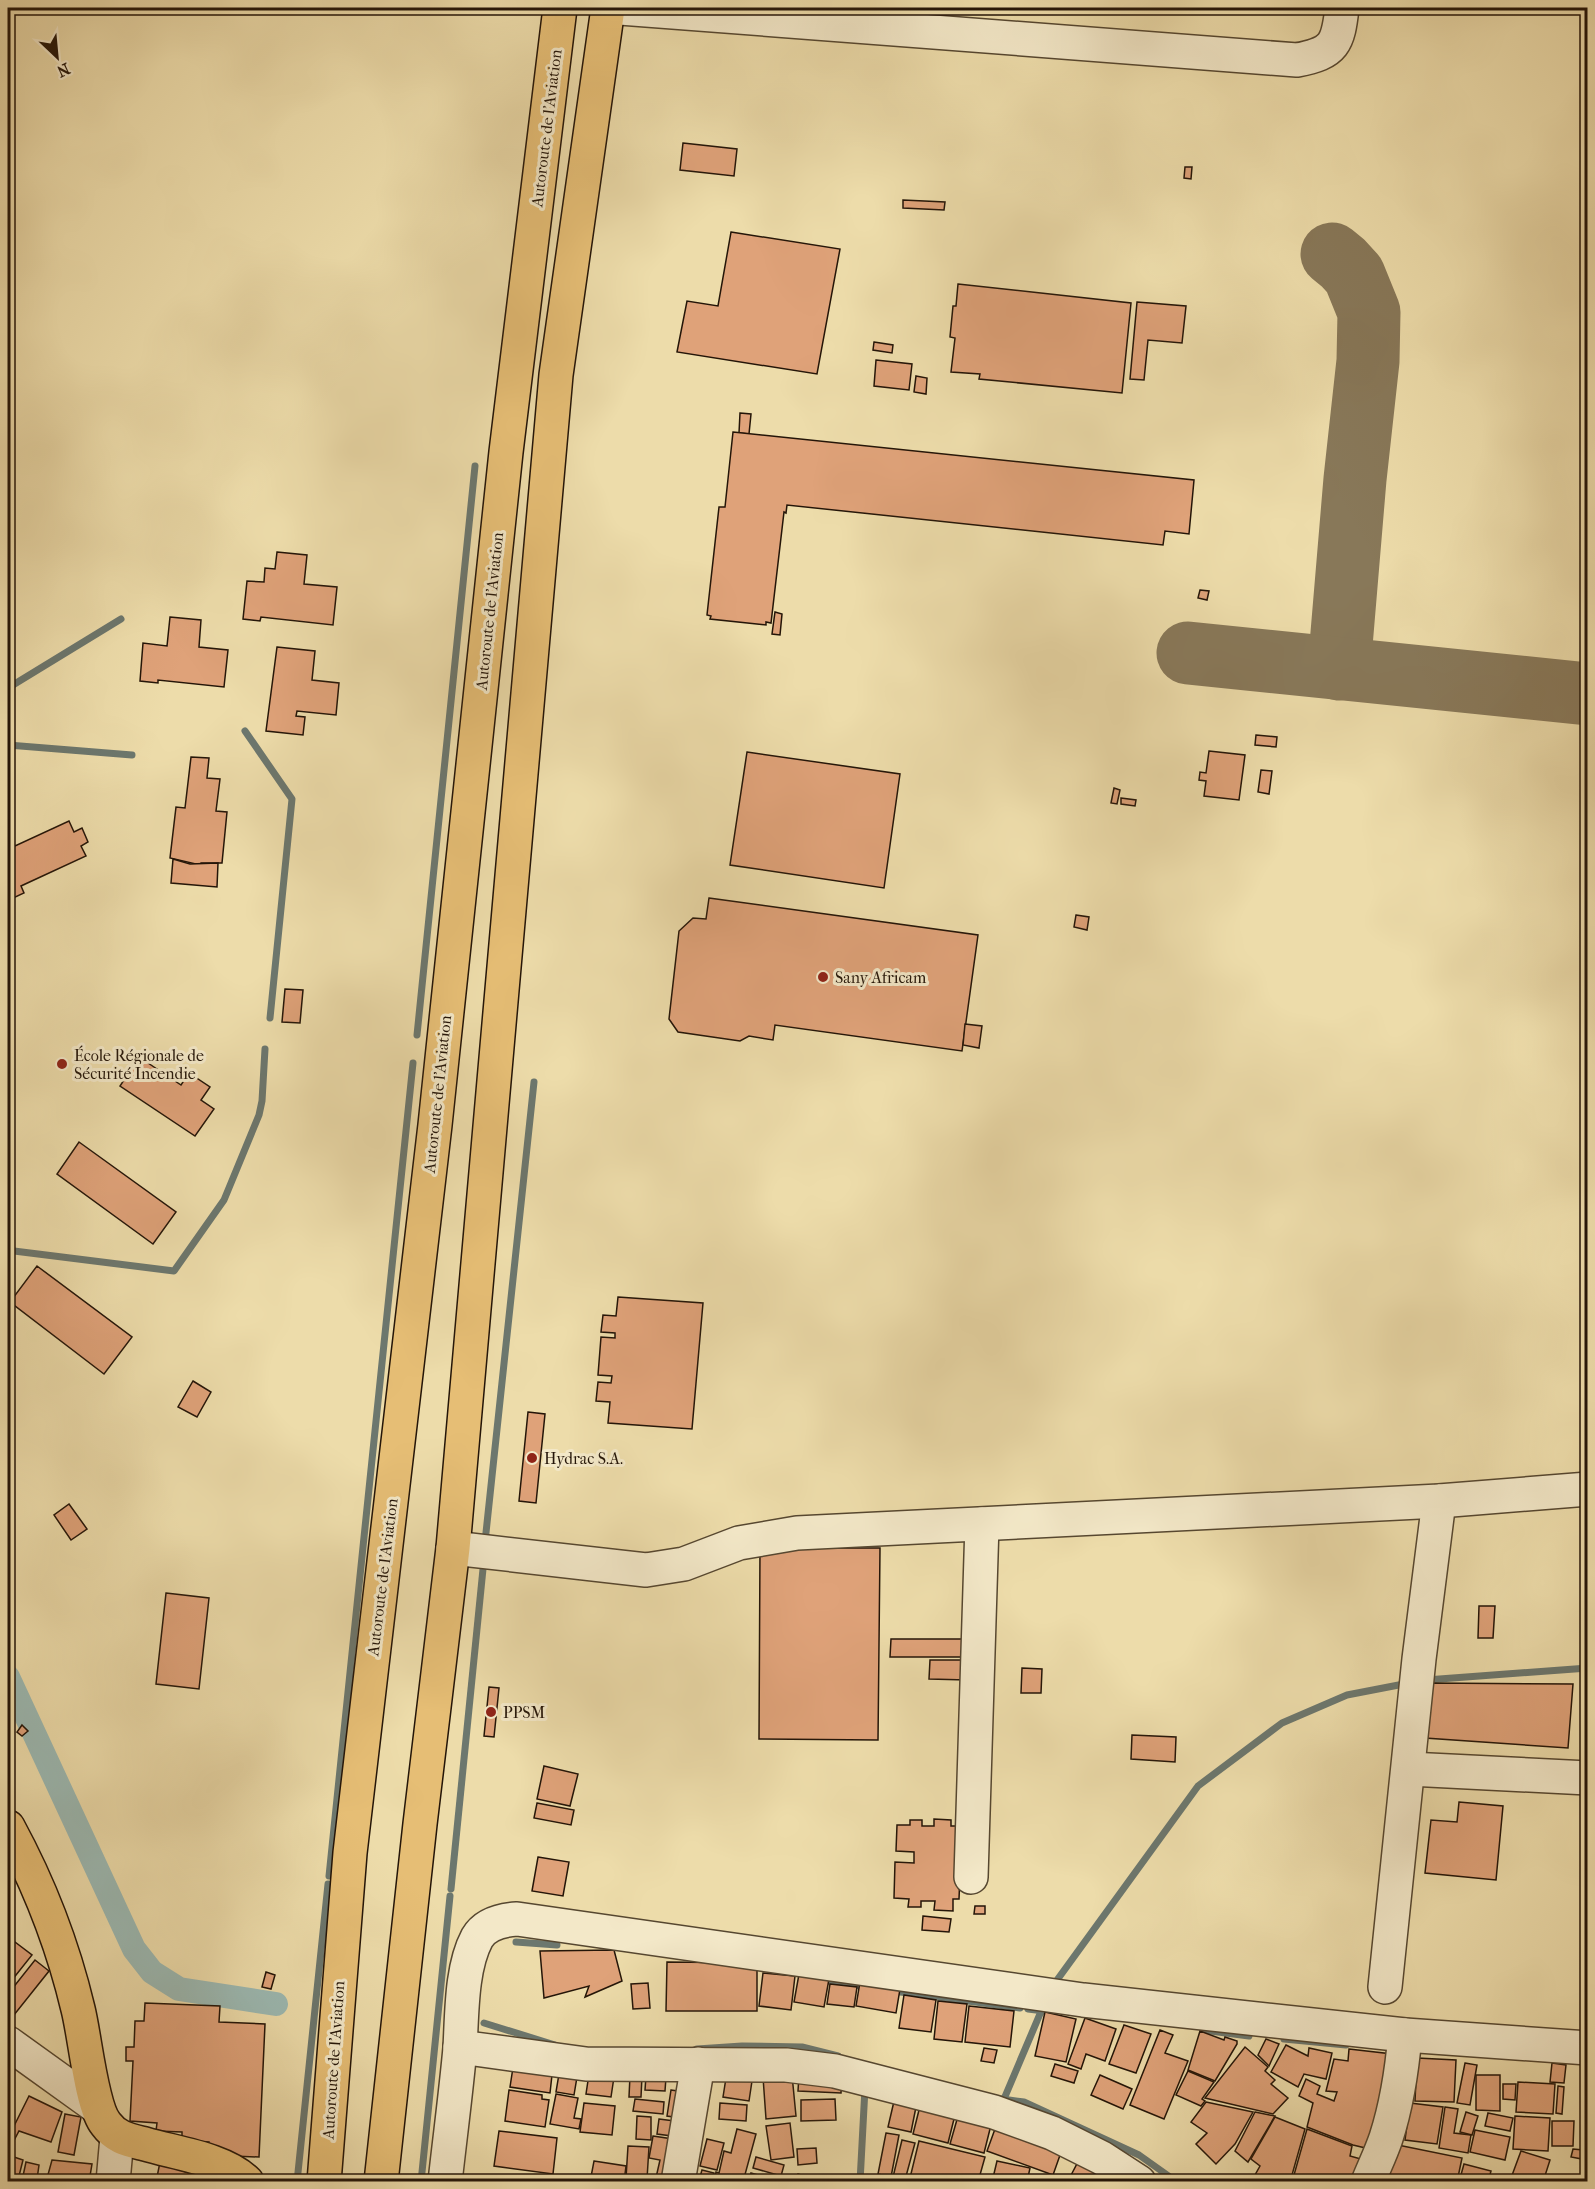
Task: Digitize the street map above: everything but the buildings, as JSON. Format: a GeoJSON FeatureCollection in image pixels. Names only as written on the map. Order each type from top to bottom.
{"type":"FeatureCollection","features":[{"type":"Feature","properties":{"kind":"main road"},"geometry":{"type":"LineString","coordinates":[[548,8],[553,71]]}},
{"type":"Feature","properties":{"kind":"main road","name":"Autoroute de l'Aviation"},"geometry":{"type":"LineString","coordinates":[[324,2181],[350,1853],[435,1125],[506,452],[560,8]]}},
{"type":"Feature","properties":{"kind":"main road"},"geometry":{"type":"LineString","coordinates":[[381,2181],[418,1835],[453,1548],[556,375],[609,8]]}},
{"type":"Feature","properties":{"kind":"main road"},"geometry":{"type":"LineString","coordinates":[[8,1827],[13,1861],[44,1904],[62,1953],[79,2010],[98,2107],[104,2123],[117,2137],[221,2165],[237,2172],[247,2181]]}},
{"type":"Feature","properties":{"kind":"street"},"geometry":{"type":"LineString","coordinates":[[620,8],[933,20],[1297,60],[1315,57],[1331,47],[1339,33],[1342,8]]}},
{"type":"Feature","properties":{"kind":"street"},"geometry":{"type":"LineString","coordinates":[[453,1548],[646,1570],[684,1564],[739,1543],[797,1533],[1439,1501],[1587,1489]]}},
{"type":"Feature","properties":{"kind":"street"},"geometry":{"type":"LineString","coordinates":[[1385,1987],[1419,1659],[1439,1501]]}},
{"type":"Feature","properties":{"kind":"street"},"geometry":{"type":"LineString","coordinates":[[971,1877],[982,1524]]}},
{"type":"Feature","properties":{"kind":"street"},"geometry":{"type":"LineString","coordinates":[[1409,1769],[1587,1778]]}},
{"type":"Feature","properties":{"kind":"street"},"geometry":{"type":"LineString","coordinates":[[445,2181],[470,1956],[478,1937],[489,1926],[511,1919],[1083,2000],[1405,2035],[1587,2048]]}},
{"type":"Feature","properties":{"kind":"street"},"geometry":{"type":"LineString","coordinates":[[1368,2181],[1386,2138],[1394,2107],[1401,2074],[1405,2035]]}},
{"type":"Feature","properties":{"kind":"street"},"geometry":{"type":"LineString","coordinates":[[8,2043],[98,2107]]}},
{"type":"Feature","properties":{"kind":"street"},"geometry":{"type":"LineString","coordinates":[[460,2047],[586,2064],[786,2065],[835,2072],[983,2109],[1052,2133],[1102,2157],[1139,2181]]}},
{"type":"Feature","properties":{"kind":"street"},"geometry":{"type":"LineString","coordinates":[[678,2181],[698,2064]]}},
{"type":"Feature","properties":{"kind":"street"},"geometry":{"type":"LineString","coordinates":[[113,2181],[117,2137]]}},
{"type":"Feature","properties":{"kind":"waterway"},"geometry":{"type":"LineString","coordinates":[[417,1035],[475,466]]}},
{"type":"Feature","properties":{"kind":"waterway"},"geometry":{"type":"LineString","coordinates":[[8,688],[121,619]]}},
{"type":"Feature","properties":{"kind":"waterway"},"geometry":{"type":"LineString","coordinates":[[245,731],[292,799],[270,1018]]}},
{"type":"Feature","properties":{"kind":"waterway"},"geometry":{"type":"LineString","coordinates":[[8,745],[132,755]]}},
{"type":"Feature","properties":{"kind":"waterway"},"geometry":{"type":"LineString","coordinates":[[14,1251],[174,1271],[224,1200],[259,1115],[265,1049]]}},
{"type":"Feature","properties":{"kind":"waterway"},"geometry":{"type":"LineString","coordinates":[[329,1876],[413,1063]]}},
{"type":"Feature","properties":{"kind":"waterway"},"geometry":{"type":"LineString","coordinates":[[485,1542],[534,1082]]}},
{"type":"Feature","properties":{"kind":"waterway"},"geometry":{"type":"LineString","coordinates":[[451,1889],[484,1559]]}},
{"type":"Feature","properties":{"kind":"waterway"},"geometry":{"type":"LineString","coordinates":[[1426,1680],[1588,1668]]}},
{"type":"Feature","properties":{"kind":"waterway"},"geometry":{"type":"LineString","coordinates":[[8,1677],[134,1949],[152,1972],[179,1989],[276,2004]]}},
{"type":"Feature","properties":{"kind":"waterway"},"geometry":{"type":"LineString","coordinates":[[1052,1987],[1198,1786],[1282,1723],[1347,1695],[1409,1683]]}},
{"type":"Feature","properties":{"kind":"waterway"},"geometry":{"type":"LineString","coordinates":[[297,2182],[328,1884]]}},
{"type":"Feature","properties":{"kind":"waterway"},"geometry":{"type":"LineString","coordinates":[[421,2182],[450,1896]]}},
{"type":"Feature","properties":{"kind":"waterway"},"geometry":{"type":"LineString","coordinates":[[516,1942],[557,1945]]}},
{"type":"Feature","properties":{"kind":"waterway"},"geometry":{"type":"LineString","coordinates":[[828,1981],[867,1987]]}},
{"type":"Feature","properties":{"kind":"waterway"},"geometry":{"type":"LineString","coordinates":[[893,1991],[1020,2008]]}},
{"type":"Feature","properties":{"kind":"waterway"},"geometry":{"type":"LineString","coordinates":[[1004,2099],[1045,2002]]}},
{"type":"Feature","properties":{"kind":"waterway"},"geometry":{"type":"LineString","coordinates":[[1028,2009],[1044,2011]]}},
{"type":"Feature","properties":{"kind":"waterway"},"geometry":{"type":"LineString","coordinates":[[484,2023],[555,2045]]}},
{"type":"Feature","properties":{"kind":"waterway"},"geometry":{"type":"LineString","coordinates":[[1203,2030],[1249,2036]]}},
{"type":"Feature","properties":{"kind":"waterway"},"geometry":{"type":"LineString","coordinates":[[1284,2039],[1346,2045]]}},
{"type":"Feature","properties":{"kind":"waterway"},"geometry":{"type":"LineString","coordinates":[[697,2049],[742,2046],[802,2047],[838,2056]]}},
{"type":"Feature","properties":{"kind":"waterway"},"geometry":{"type":"LineString","coordinates":[[860,2182],[865,2088]]}},
{"type":"Feature","properties":{"kind":"waterway"},"geometry":{"type":"LineString","coordinates":[[1002,2099],[1024,2102],[1139,2155],[1177,2182]]}},
{"type":"Feature","properties":{"kind":"taxiway"},"geometry":{"type":"LineString","coordinates":[[1332,254],[1354,275],[1369,312],[1368,361],[1355,479],[1339,669]]}},
{"type":"Feature","properties":{"kind":"taxiway"},"geometry":{"type":"LineString","coordinates":[[1188,653],[1588,694]]}},
{"type":"Feature","properties":{"kind":"place","name":"Sany Africam"},"geometry":{"type":"Point","coordinates":[823,977]}},
{"type":"Feature","properties":{"kind":"place","name":"École Régionale de Sécurité Incendie"},"geometry":{"type":"Point","coordinates":[62,1064]}},
{"type":"Feature","properties":{"kind":"place","name":"Hydrac S.A."},"geometry":{"type":"Point","coordinates":[532,1458]}},
{"type":"Feature","properties":{"kind":"place","name":"PPSM"},"geometry":{"type":"Point","coordinates":[491,1712]}}]}
